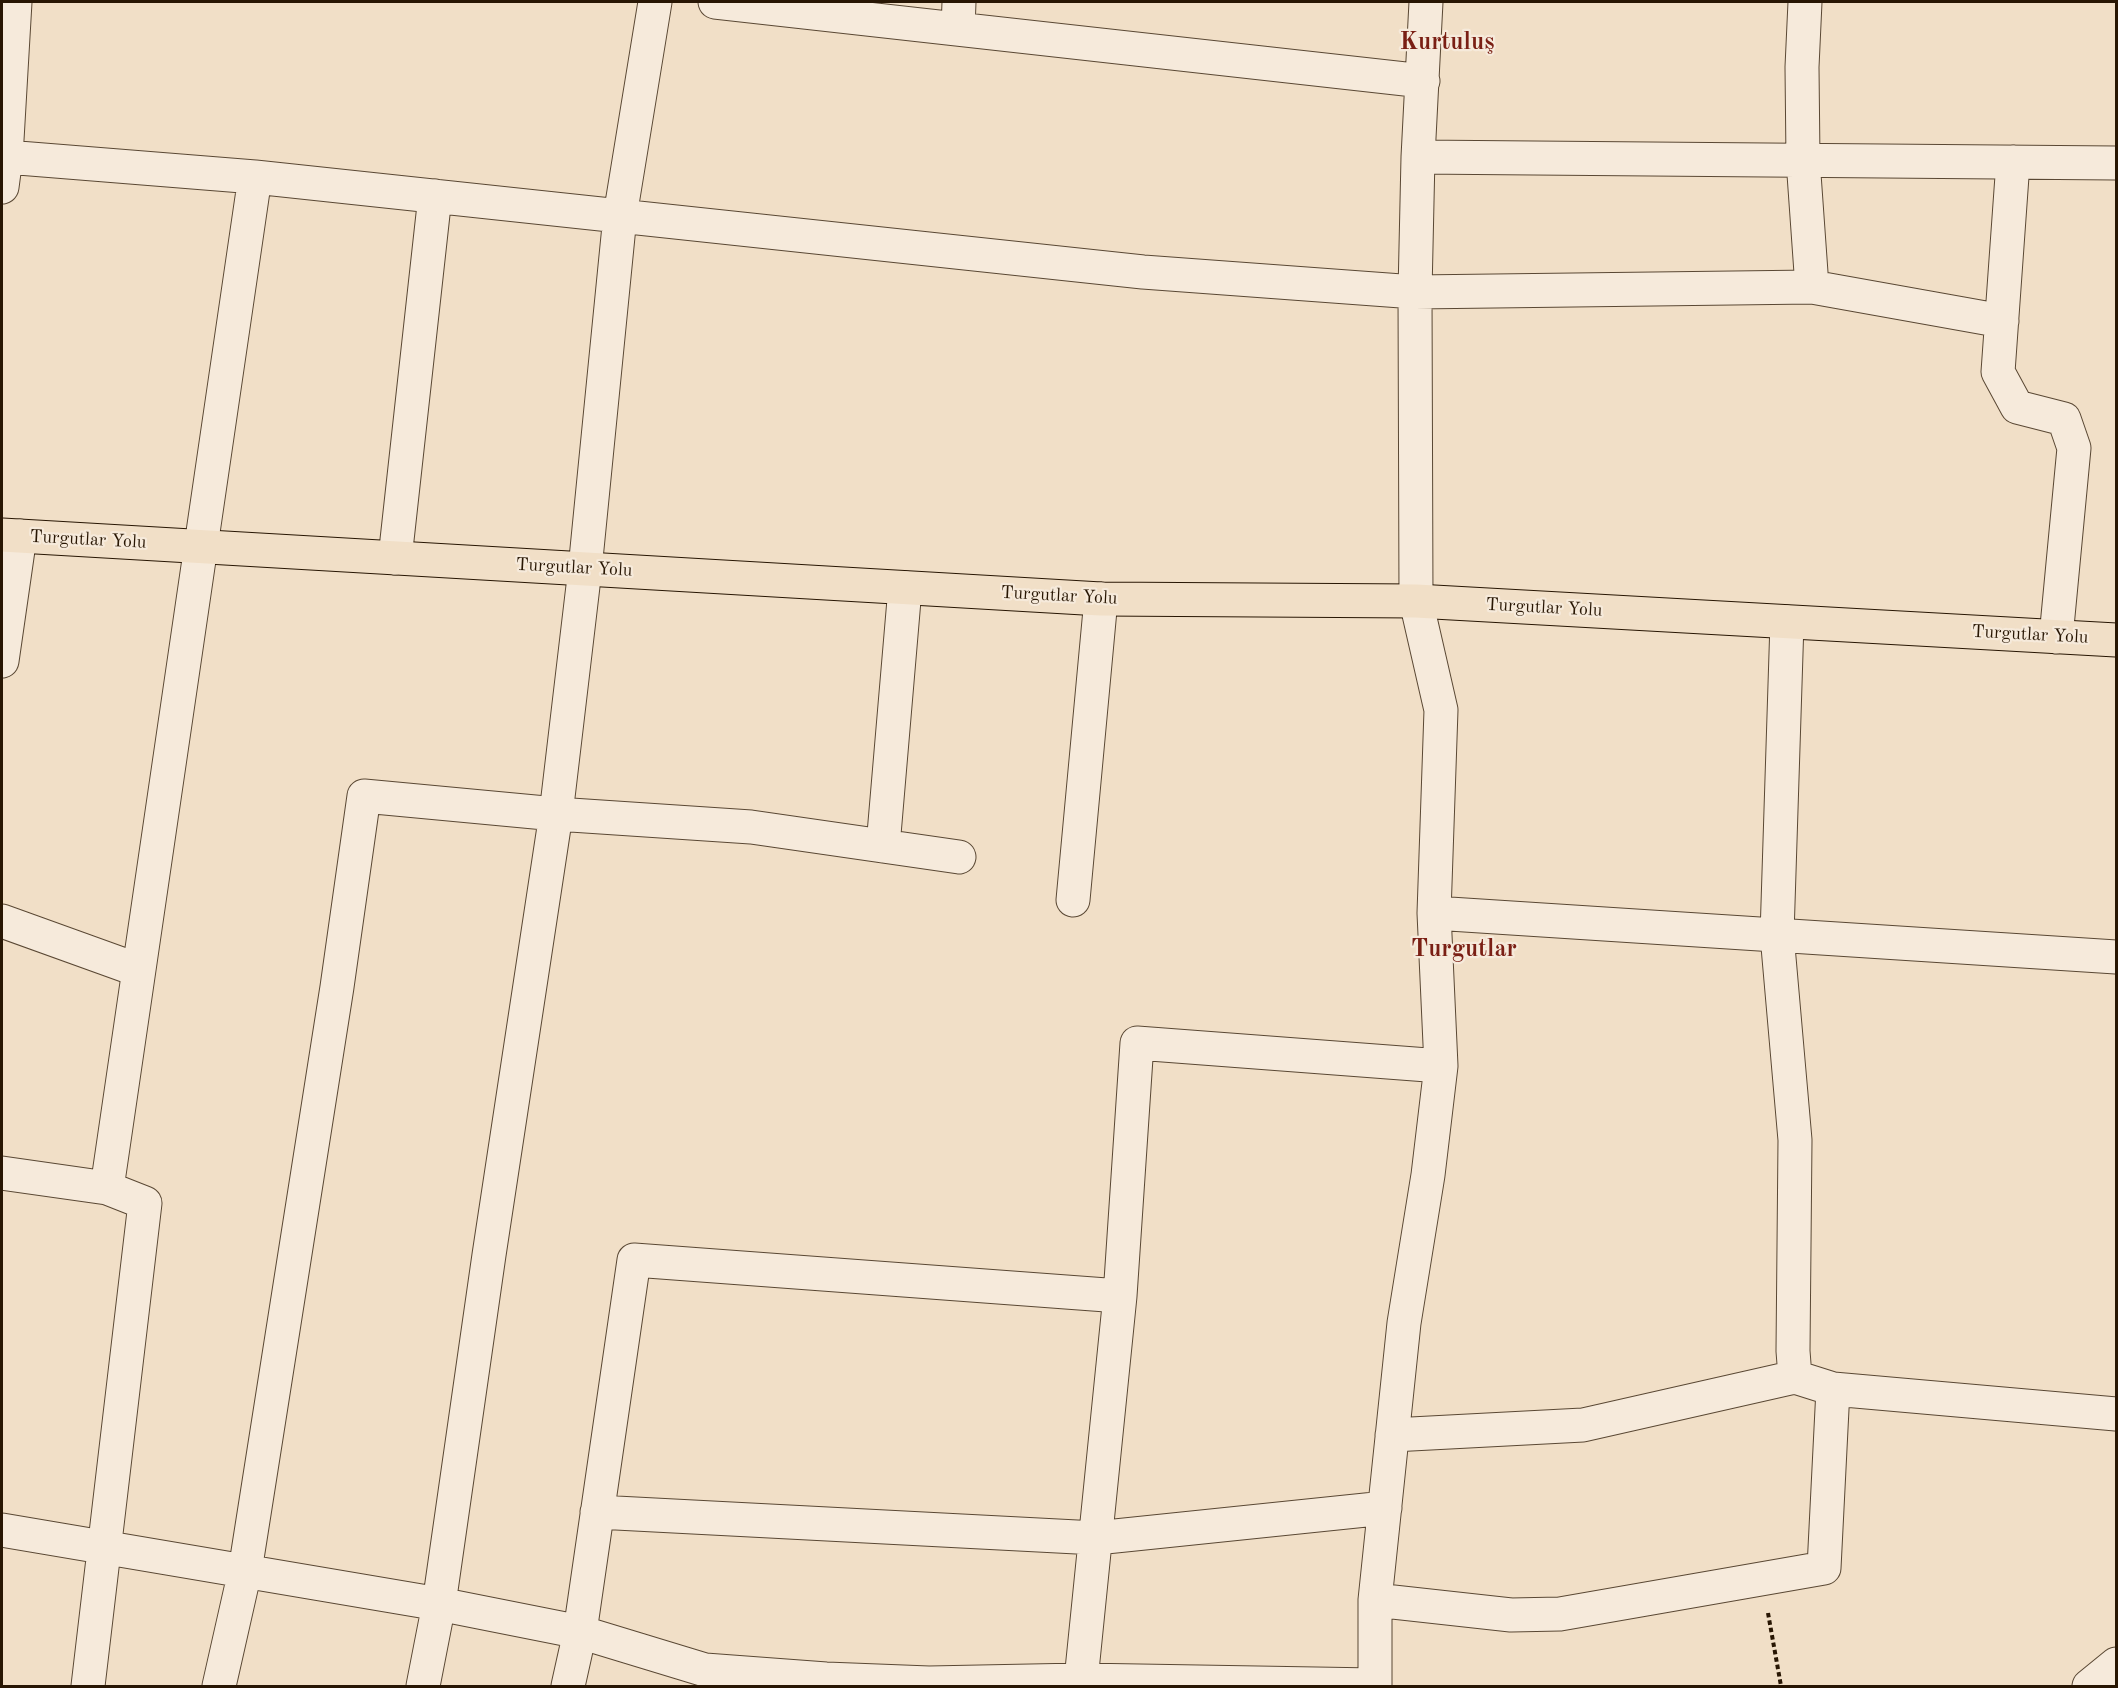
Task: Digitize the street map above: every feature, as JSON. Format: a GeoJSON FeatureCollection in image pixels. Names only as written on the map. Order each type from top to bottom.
{"type":"FeatureCollection","features":[{"type":"Feature","properties":{"kind":"main road","name":"Turgutlar Yolu"},"geometry":{"type":"LineString","coordinates":[[11,535],[1101,599],[1416,601],[2116,640]]}},
{"type":"Feature","properties":{"kind":"street"},"geometry":{"type":"LineString","coordinates":[[15,2],[4,172],[255,177],[1143,272],[1416,292],[1812,287],[2002,321]]}},
{"type":"Feature","properties":{"kind":"street"},"geometry":{"type":"LineString","coordinates":[[423,1686],[439,1604],[556,814],[585,569],[620,216],[655,2]]}},
{"type":"Feature","properties":{"kind":"street"},"geometry":{"type":"LineString","coordinates":[[714,2],[958,15],[1423,81]]}},
{"type":"Feature","properties":{"kind":"street"},"geometry":{"type":"LineString","coordinates":[[2,1530],[439,1604],[579,1632],[705,1670],[826,1683],[1081,1680],[1375,1686],[1375,1600],[1392,1435],[1404,1323],[1428,1175],[1441,1065],[1434,913],[1440,710],[1416,601],[1418,157],[1426,2]]}},
{"type":"Feature","properties":{"kind":"street"},"geometry":{"type":"LineString","coordinates":[[1805,2],[1802,67],[1803,160],[1812,287]]}},
{"type":"Feature","properties":{"kind":"street"},"geometry":{"type":"LineString","coordinates":[[1418,157],[2116,164]]}},
{"type":"Feature","properties":{"kind":"street"},"geometry":{"type":"LineString","coordinates":[[2013,162],[1998,372],[2017,407],[2064,419],[2074,448],[2056,637]]}},
{"type":"Feature","properties":{"kind":"street"},"geometry":{"type":"LineString","coordinates":[[107,1188],[255,177]]}},
{"type":"Feature","properties":{"kind":"street"},"geometry":{"type":"LineString","coordinates":[[395,558],[435,196]]}},
{"type":"Feature","properties":{"kind":"street"},"geometry":{"type":"LineString","coordinates":[[2,662],[11,535]]}},
{"type":"Feature","properties":{"kind":"street"},"geometry":{"type":"LineString","coordinates":[[883,846],[905,588]]}},
{"type":"Feature","properties":{"kind":"street"},"geometry":{"type":"LineString","coordinates":[[1073,900],[1101,599]]}},
{"type":"Feature","properties":{"kind":"street"},"geometry":{"type":"LineString","coordinates":[[1787,622],[1777,935],[1795,1140],[1793,1352],[1795,1377]]}},
{"type":"Feature","properties":{"kind":"street"},"geometry":{"type":"LineString","coordinates":[[219,1686],[245,1571],[336,999],[364,796],[556,814],[751,827],[959,857]]}},
{"type":"Feature","properties":{"kind":"street"},"geometry":{"type":"LineString","coordinates":[[1434,913],[2116,957]]}},
{"type":"Feature","properties":{"kind":"street"},"geometry":{"type":"LineString","coordinates":[[2,921],[138,970]]}},
{"type":"Feature","properties":{"kind":"street"},"geometry":{"type":"LineString","coordinates":[[1081,1680],[1120,1296],[1137,1044],[1441,1065]]}},
{"type":"Feature","properties":{"kind":"street"},"geometry":{"type":"LineString","coordinates":[[2,1173],[107,1188],[145,1203],[88,1686]]}},
{"type":"Feature","properties":{"kind":"street"},"geometry":{"type":"LineString","coordinates":[[568,1686],[579,1632],[634,1260],[1120,1296]]}},
{"type":"Feature","properties":{"kind":"street"},"geometry":{"type":"LineString","coordinates":[[1392,1435],[1583,1425],[1795,1377],[1833,1389],[2116,1414]]}},
{"type":"Feature","properties":{"kind":"street"},"geometry":{"type":"LineString","coordinates":[[1375,1600],[1511,1616],[1560,1614],[1824,1568],[1833,1389]]}},
{"type":"Feature","properties":{"kind":"street"},"geometry":{"type":"LineString","coordinates":[[597,1512],[1096,1538],[1385,1508]]}},
{"type":"Feature","properties":{"kind":"street"},"geometry":{"type":"LineString","coordinates":[[2089,1686],[2116,1664]]}},
{"type":"Feature","properties":{"kind":"path"},"geometry":{"type":"LineString","coordinates":[[1762,1579],[1781,1686]]}},
{"type":"Feature","properties":{"kind":"district","name":"Kurtuluş"},"geometry":{"type":"Point","coordinates":[1447,43]}},
{"type":"Feature","properties":{"kind":"district","name":"Turgutlar"},"geometry":{"type":"Point","coordinates":[1464,950]}}]}
